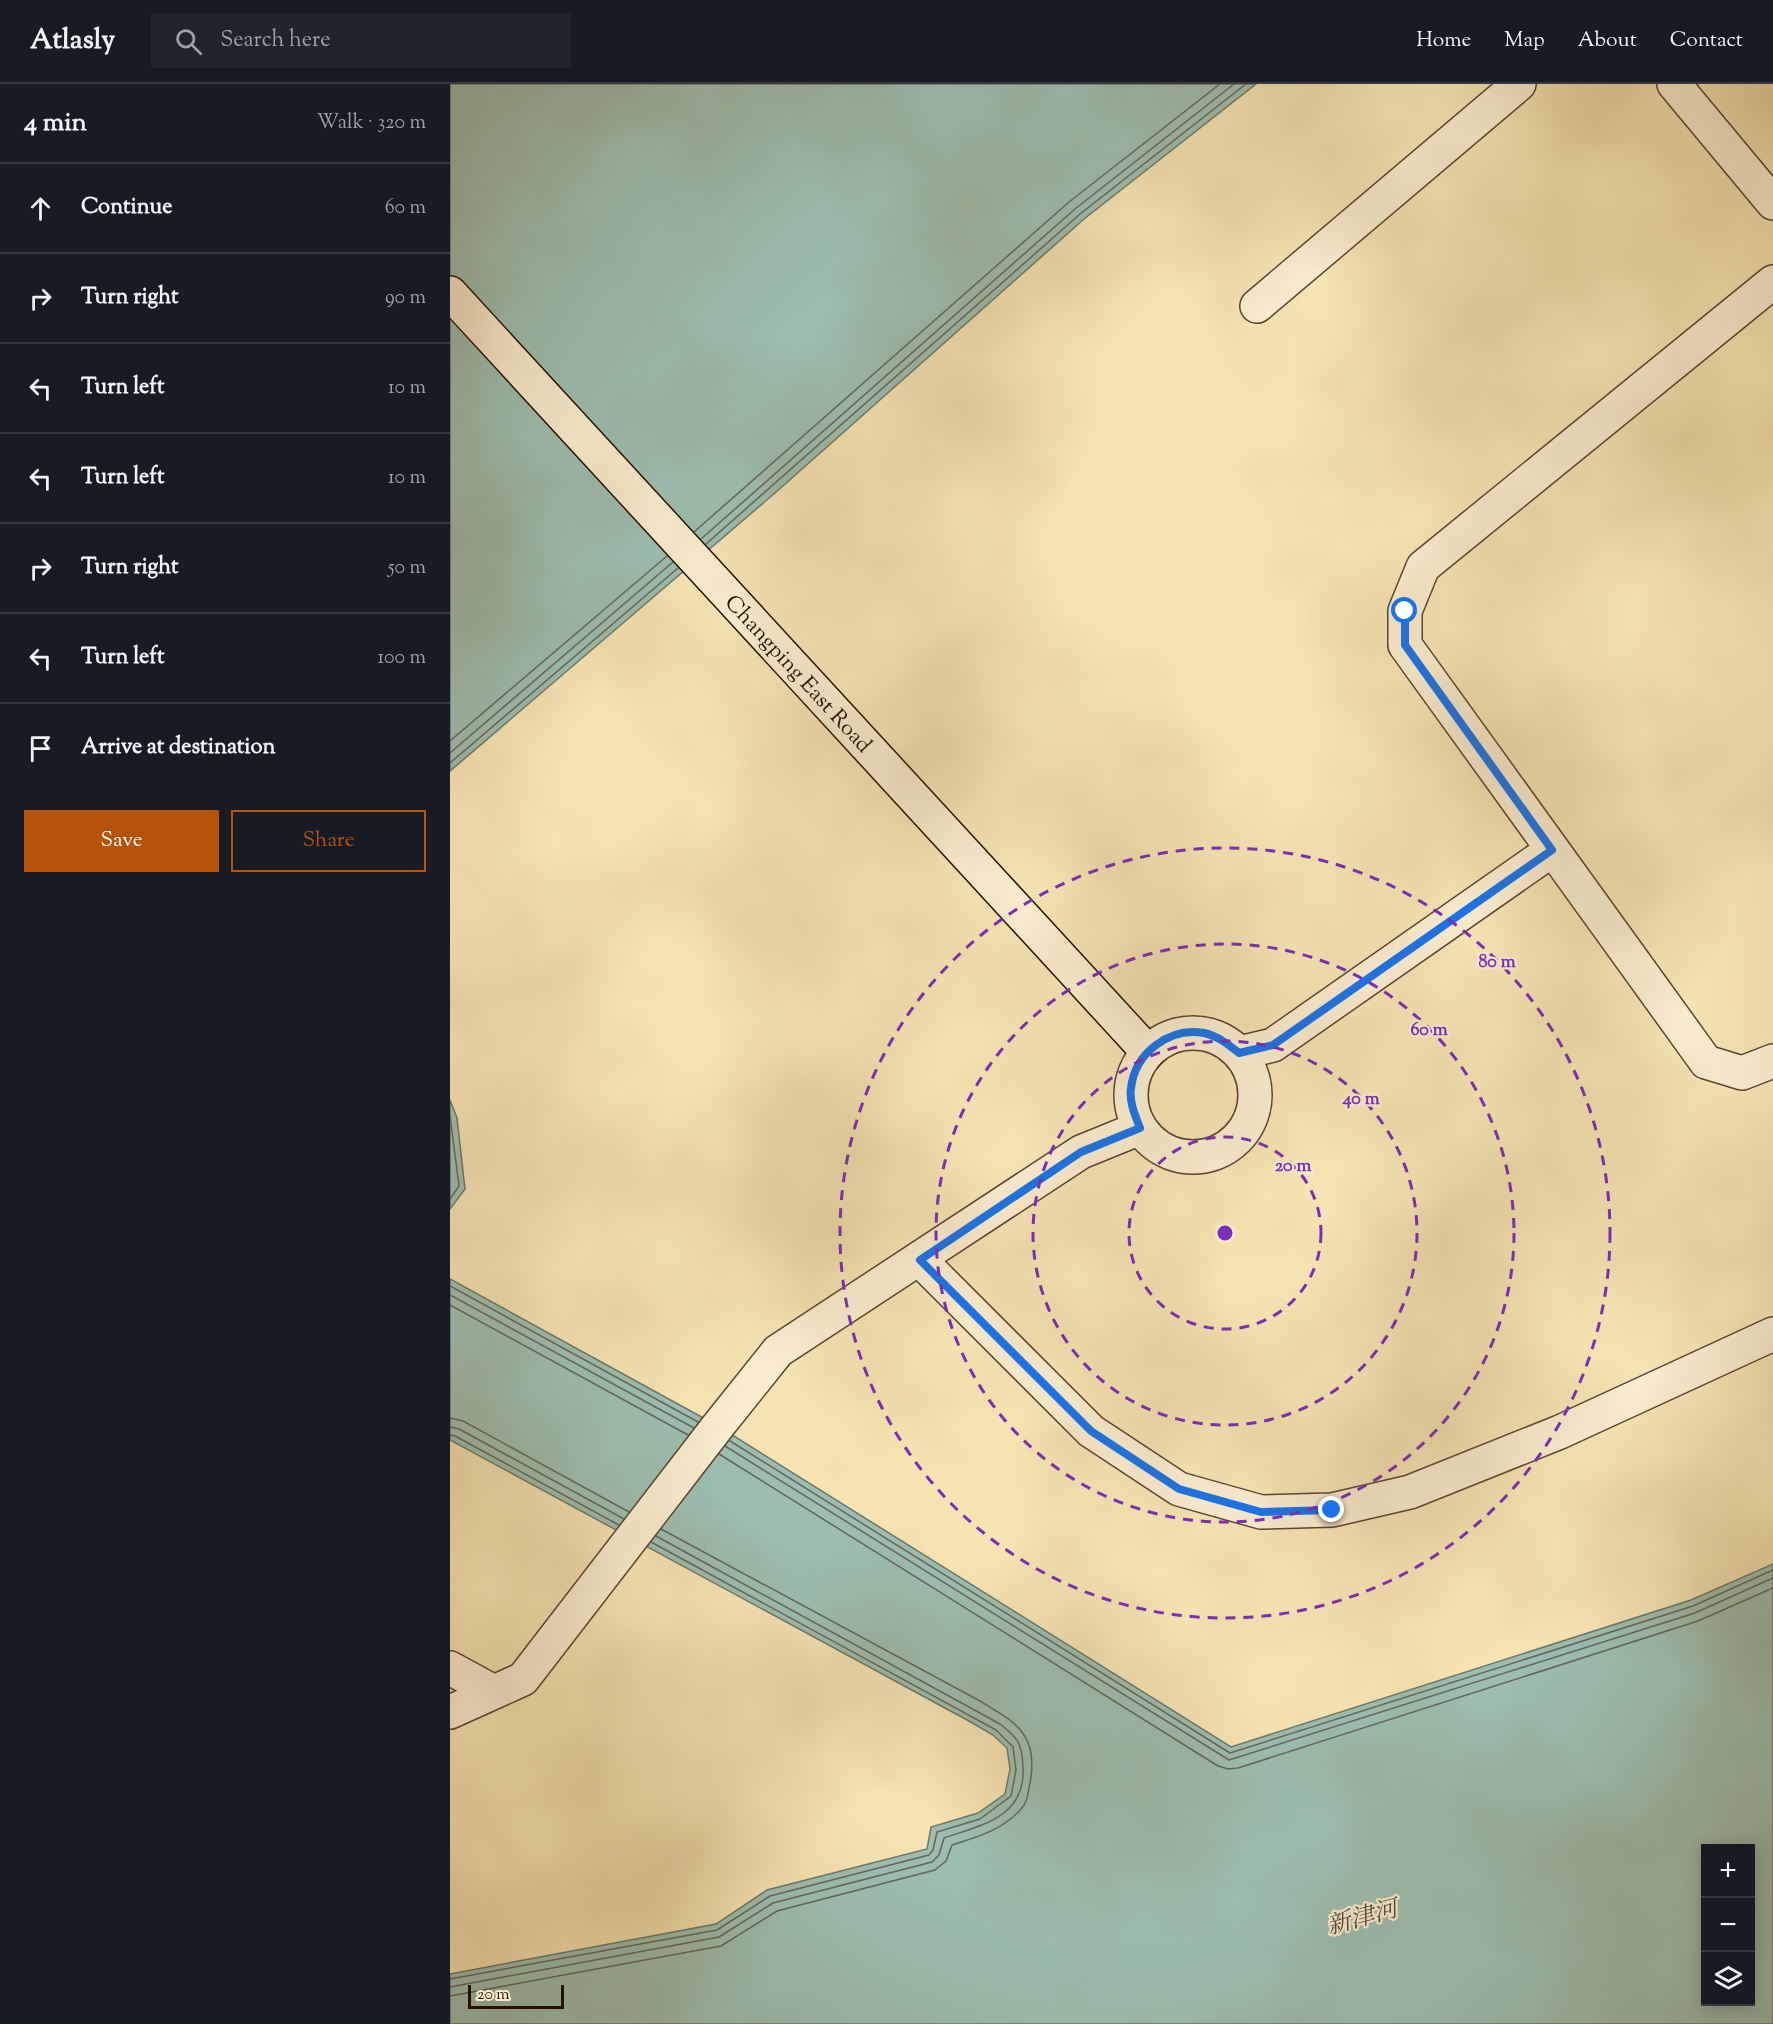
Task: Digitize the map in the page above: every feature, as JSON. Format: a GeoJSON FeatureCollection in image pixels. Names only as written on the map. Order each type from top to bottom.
{"type":"FeatureCollection","features":[{"type":"Feature","properties":{"kind":"street"},"geometry":{"type":"LineString","coordinates":[[1257,306],[1519,84]]}},
{"type":"Feature","properties":{"kind":"street"},"geometry":{"type":"LineString","coordinates":[[1674,84],[1773,203]]}},
{"type":"Feature","properties":{"kind":"street"},"geometry":{"type":"LineString","coordinates":[[1773,282],[1422,567],[1405,611],[1405,645],[1706,1062],[1742,1073],[1773,1061]]}},
{"type":"Feature","properties":{"kind":"street","name":"Changping East Road"},"geometry":{"type":"LineString","coordinates":[[450,293],[1148,1052]]}},
{"type":"Feature","properties":{"kind":"street"},"geometry":{"type":"LineString","coordinates":[[1239,1053],[1273,1045],[1552,850]]}},
{"type":"Feature","properties":{"kind":"street"},"geometry":{"type":"LineString","coordinates":[[1184,1033],[1204,1033],[1224,1041],[1239,1053],[1250,1071],[1255,1091],[1253,1111],[1249,1121],[1230,1145],[1212,1154],[1192,1158],[1172,1154],[1154,1143],[1140,1128],[1132,1109],[1131,1088],[1136,1068],[1148,1052],[1164,1039],[1184,1033]]}},
{"type":"Feature","properties":{"kind":"street"},"geometry":{"type":"LineString","coordinates":[[450,1712],[523,1679],[718,1426],[778,1352],[1081,1152],[1140,1128]]}},
{"type":"Feature","properties":{"kind":"street"},"geometry":{"type":"LineString","coordinates":[[920,1260],[1091,1431],[1179,1489],[1261,1512],[1332,1510],[1410,1492],[1560,1432],[1773,1334]]}},
{"type":"Feature","properties":{"kind":"street"},"geometry":{"type":"LineString","coordinates":[[450,1668],[494,1692]]}},
{"type":"Feature","properties":{"kind":"water"},"geometry":{"type":"Polygon","coordinates":[[[450,84],[1256,84],[1084,219],[775,493],[450,771],[450,84]]]}},
{"type":"Feature","properties":{"kind":"water"},"geometry":{"type":"Polygon","coordinates":[[[450,1100],[457,1118],[465,1189],[450,1209],[450,1100]]]}},
{"type":"Feature","properties":{"kind":"water","name":"新津河"},"geometry":{"type":"Polygon","coordinates":[[[450,1279],[718,1426],[1231,1747],[1691,1600],[1773,1564],[1773,2024],[450,2024],[450,1974],[716,1924],[767,1890],[927,1849],[931,1827],[978,1813],[1005,1794],[1010,1769],[1007,1748],[993,1735],[450,1440],[450,1279]]]}},
{"type":"Feature","properties":{"kind":"route"},"geometry":{"type":"LineString","coordinates":[[1332,1510],[1261,1512],[1179,1489],[1091,1431],[920,1260],[1081,1152],[1140,1128],[1132,1109],[1131,1088],[1136,1068],[1148,1052],[1164,1039],[1184,1033],[1204,1033],[1224,1041],[1239,1053],[1273,1045],[1552,850],[1405,645],[1405,611]]}}]}
